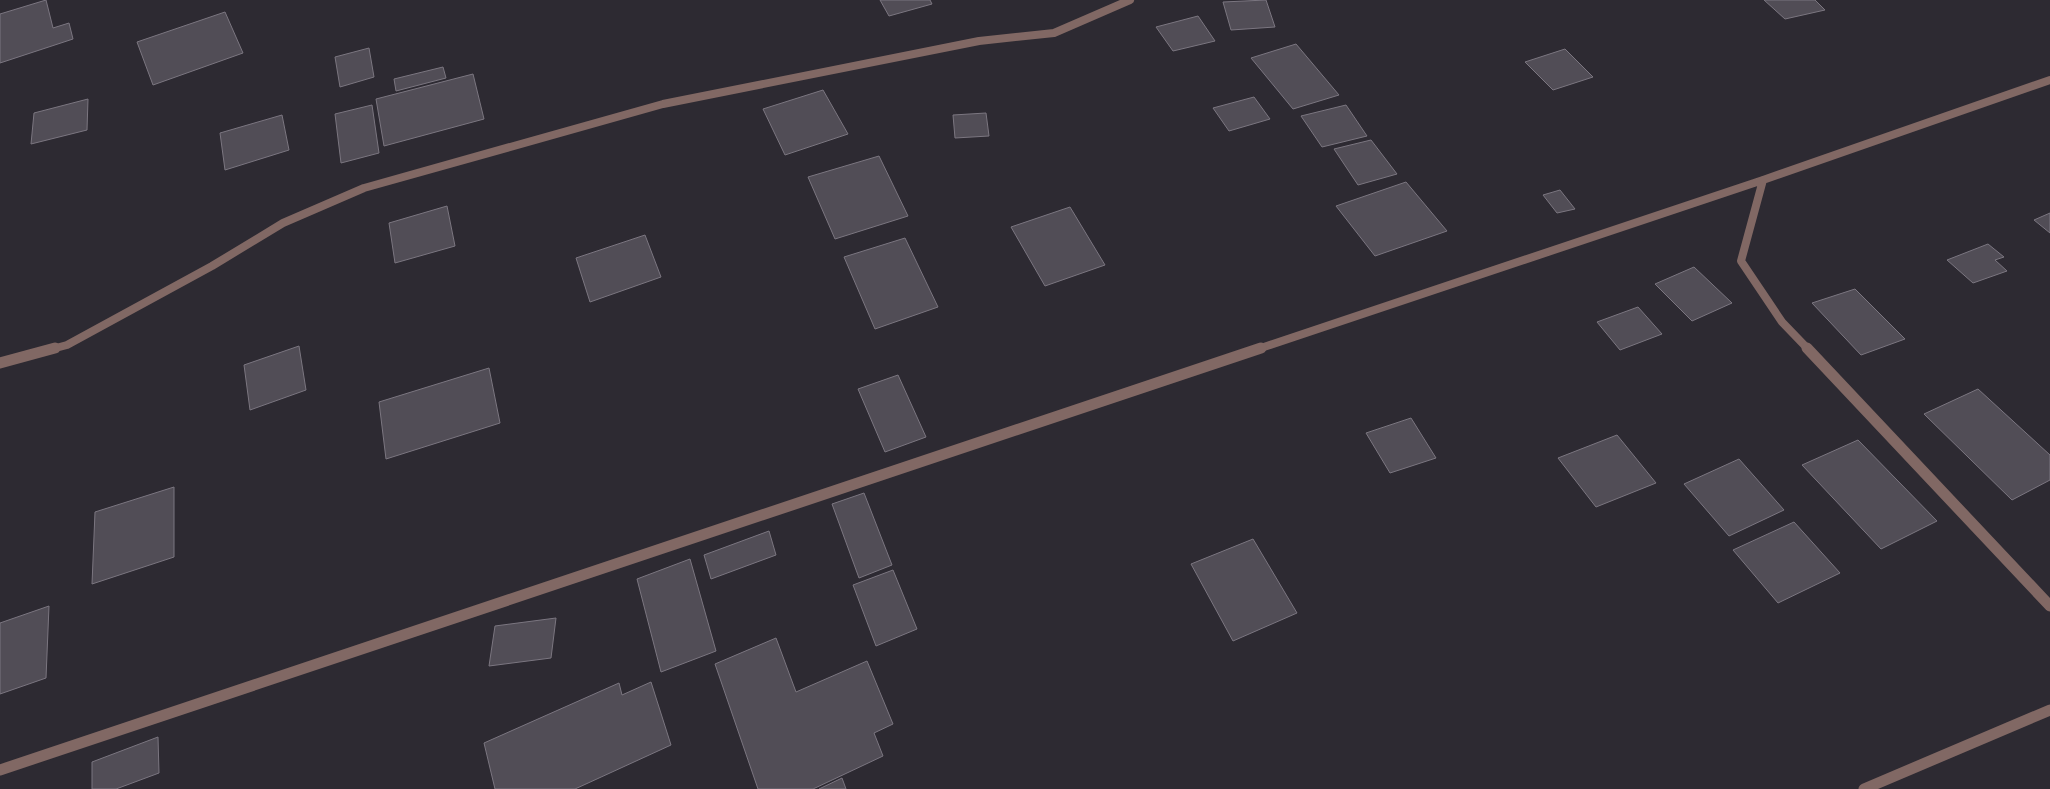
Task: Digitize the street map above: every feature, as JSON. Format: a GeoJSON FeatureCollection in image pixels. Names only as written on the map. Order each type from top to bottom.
{"type":"FeatureCollection","features":[{"type":"Feature","properties":{"kind":"street"},"geometry":{"type":"LineString","coordinates":[[0,362],[67,345],[212,266],[283,224],[364,188],[663,104],[979,41],[1054,33],[1130,0]]}},
{"type":"Feature","properties":{"kind":"street"},"geometry":{"type":"LineString","coordinates":[[0,770],[1763,180],[2050,80]]}},
{"type":"Feature","properties":{"kind":"street"},"geometry":{"type":"LineString","coordinates":[[1763,180],[1741,261],[1782,322],[2050,606]]}},
{"type":"Feature","properties":{"kind":"street"},"geometry":{"type":"LineString","coordinates":[[1864,789],[2050,710]]}},
{"type":"Feature","properties":{"kind":"building"},"geometry":{"type":"Polygon","coordinates":[[[46,0],[53,28],[69,23],[73,39],[0,63],[0,14],[46,0]]]}},
{"type":"Feature","properties":{"kind":"building"},"geometry":{"type":"Polygon","coordinates":[[[880,0],[930,0],[932,4],[889,16],[880,0]]]}},
{"type":"Feature","properties":{"kind":"building"},"geometry":{"type":"Polygon","coordinates":[[[1266,0],[1275,27],[1231,30],[1223,2],[1266,0]]]}},
{"type":"Feature","properties":{"kind":"building"},"geometry":{"type":"Polygon","coordinates":[[[1764,0],[1815,0],[1825,10],[1785,19],[1764,0]]]}},
{"type":"Feature","properties":{"kind":"building"},"geometry":{"type":"Polygon","coordinates":[[[225,12],[243,53],[153,85],[137,42],[225,12]]]}},
{"type":"Feature","properties":{"kind":"building"},"geometry":{"type":"Polygon","coordinates":[[[1198,16],[1215,41],[1173,51],[1156,27],[1198,16]]]}},
{"type":"Feature","properties":{"kind":"building"},"geometry":{"type":"Polygon","coordinates":[[[1296,44],[1339,95],[1293,109],[1251,58],[1296,44]]]}},
{"type":"Feature","properties":{"kind":"building"},"geometry":{"type":"Polygon","coordinates":[[[369,48],[374,77],[340,87],[335,57],[369,48]]]}},
{"type":"Feature","properties":{"kind":"building"},"geometry":{"type":"Polygon","coordinates":[[[1565,49],[1593,77],[1553,90],[1525,62],[1565,49]]]}},
{"type":"Feature","properties":{"kind":"building"},"geometry":{"type":"Polygon","coordinates":[[[443,67],[446,78],[396,91],[394,79],[443,67]]]}},
{"type":"Feature","properties":{"kind":"building"},"geometry":{"type":"Polygon","coordinates":[[[473,74],[484,119],[384,146],[376,99],[473,74]]]}},
{"type":"Feature","properties":{"kind":"building"},"geometry":{"type":"Polygon","coordinates":[[[823,90],[848,134],[785,155],[763,109],[823,90]]]}},
{"type":"Feature","properties":{"kind":"building"},"geometry":{"type":"Polygon","coordinates":[[[1254,97],[1270,119],[1229,131],[1213,108],[1254,97]]]}},
{"type":"Feature","properties":{"kind":"building"},"geometry":{"type":"Polygon","coordinates":[[[88,99],[87,130],[31,144],[34,113],[88,99]]]}},
{"type":"Feature","properties":{"kind":"building"},"geometry":{"type":"Polygon","coordinates":[[[372,105],[379,153],[341,163],[335,114],[372,105]]]}},
{"type":"Feature","properties":{"kind":"building"},"geometry":{"type":"Polygon","coordinates":[[[1346,105],[1367,136],[1322,147],[1301,116],[1346,105]]]}},
{"type":"Feature","properties":{"kind":"building"},"geometry":{"type":"Polygon","coordinates":[[[986,113],[989,136],[955,138],[953,115],[986,113]]]}},
{"type":"Feature","properties":{"kind":"building"},"geometry":{"type":"Polygon","coordinates":[[[282,115],[289,150],[225,170],[220,133],[282,115]]]}},
{"type":"Feature","properties":{"kind":"building"},"geometry":{"type":"Polygon","coordinates":[[[1371,140],[1397,174],[1358,185],[1334,149],[1371,140]]]}},
{"type":"Feature","properties":{"kind":"building"},"geometry":{"type":"Polygon","coordinates":[[[879,156],[908,216],[835,239],[808,177],[879,156]]]}},
{"type":"Feature","properties":{"kind":"building"},"geometry":{"type":"Polygon","coordinates":[[[1406,182],[1447,231],[1375,256],[1336,206],[1406,182]]]}},
{"type":"Feature","properties":{"kind":"building"},"geometry":{"type":"Polygon","coordinates":[[[1560,190],[1575,209],[1557,213],[1543,195],[1560,190]]]}},
{"type":"Feature","properties":{"kind":"building"},"geometry":{"type":"Polygon","coordinates":[[[447,206],[455,246],[395,263],[389,223],[447,206]]]}},
{"type":"Feature","properties":{"kind":"building"},"geometry":{"type":"Polygon","coordinates":[[[1070,207],[1105,265],[1045,286],[1011,227],[1070,207]]]}},
{"type":"Feature","properties":{"kind":"building"},"geometry":{"type":"Polygon","coordinates":[[[2050,213],[2050,233],[2034,220],[2050,213]]]}},
{"type":"Feature","properties":{"kind":"building"},"geometry":{"type":"Polygon","coordinates":[[[645,235],[661,277],[590,302],[576,258],[645,235]]]}},
{"type":"Feature","properties":{"kind":"building"},"geometry":{"type":"Polygon","coordinates":[[[905,238],[938,307],[875,329],[844,257],[905,238]]]}},
{"type":"Feature","properties":{"kind":"building"},"geometry":{"type":"Polygon","coordinates":[[[1988,244],[2004,257],[1995,260],[2007,271],[1973,283],[1947,260],[1988,244]]]}},
{"type":"Feature","properties":{"kind":"building"},"geometry":{"type":"Polygon","coordinates":[[[1694,267],[1732,303],[1692,321],[1655,284],[1694,267]]]}},
{"type":"Feature","properties":{"kind":"building"},"geometry":{"type":"Polygon","coordinates":[[[1855,289],[1905,339],[1861,355],[1812,303],[1855,289]]]}},
{"type":"Feature","properties":{"kind":"building"},"geometry":{"type":"Polygon","coordinates":[[[1638,307],[1662,334],[1620,350],[1597,322],[1638,307]]]}},
{"type":"Feature","properties":{"kind":"building"},"geometry":{"type":"Polygon","coordinates":[[[299,346],[306,390],[250,410],[244,365],[299,346]]]}},
{"type":"Feature","properties":{"kind":"building"},"geometry":{"type":"Polygon","coordinates":[[[489,368],[500,423],[386,459],[379,402],[489,368]]]}},
{"type":"Feature","properties":{"kind":"building"},"geometry":{"type":"Polygon","coordinates":[[[898,375],[926,437],[885,452],[858,389],[898,375]]]}},
{"type":"Feature","properties":{"kind":"building"},"geometry":{"type":"Polygon","coordinates":[[[1978,389],[2050,455],[2050,480],[2012,500],[1924,414],[1978,389]]]}},
{"type":"Feature","properties":{"kind":"building"},"geometry":{"type":"Polygon","coordinates":[[[1411,418],[1436,458],[1390,473],[1366,433],[1411,418]]]}},
{"type":"Feature","properties":{"kind":"building"},"geometry":{"type":"Polygon","coordinates":[[[1617,435],[1656,483],[1596,507],[1558,458],[1617,435]]]}},
{"type":"Feature","properties":{"kind":"building"},"geometry":{"type":"Polygon","coordinates":[[[1858,440],[1937,521],[1881,549],[1802,465],[1858,440]]]}},
{"type":"Feature","properties":{"kind":"building"},"geometry":{"type":"Polygon","coordinates":[[[1739,459],[1784,510],[1729,536],[1684,484],[1739,459]]]}},
{"type":"Feature","properties":{"kind":"building"},"geometry":{"type":"Polygon","coordinates":[[[174,487],[174,557],[92,584],[95,512],[174,487]]]}},
{"type":"Feature","properties":{"kind":"building"},"geometry":{"type":"Polygon","coordinates":[[[864,493],[892,565],[859,578],[832,504],[864,493]]]}},
{"type":"Feature","properties":{"kind":"building"},"geometry":{"type":"Polygon","coordinates":[[[1794,522],[1840,573],[1778,603],[1733,550],[1794,522]]]}},
{"type":"Feature","properties":{"kind":"building"},"geometry":{"type":"Polygon","coordinates":[[[769,531],[776,555],[711,579],[704,555],[769,531]]]}},
{"type":"Feature","properties":{"kind":"building"},"geometry":{"type":"Polygon","coordinates":[[[1253,539],[1297,613],[1233,641],[1191,564],[1253,539]]]}},
{"type":"Feature","properties":{"kind":"building"},"geometry":{"type":"Polygon","coordinates":[[[690,559],[716,651],[661,672],[637,579],[690,559]]]}},
{"type":"Feature","properties":{"kind":"building"},"geometry":{"type":"Polygon","coordinates":[[[893,570],[917,629],[876,646],[853,585],[893,570]]]}},
{"type":"Feature","properties":{"kind":"building"},"geometry":{"type":"Polygon","coordinates":[[[49,606],[46,678],[0,694],[0,623],[49,606]]]}},
{"type":"Feature","properties":{"kind":"building"},"geometry":{"type":"Polygon","coordinates":[[[556,618],[551,658],[489,666],[495,626],[556,618]]]}},
{"type":"Feature","properties":{"kind":"building"},"geometry":{"type":"Polygon","coordinates":[[[776,638],[796,692],[867,661],[893,724],[874,733],[883,756],[813,789],[758,789],[715,664],[776,638]]]}},
{"type":"Feature","properties":{"kind":"building"},"geometry":{"type":"Polygon","coordinates":[[[651,682],[671,745],[575,789],[495,789],[484,743],[619,683],[622,695],[651,682]]]}},
{"type":"Feature","properties":{"kind":"building"},"geometry":{"type":"Polygon","coordinates":[[[158,737],[159,773],[116,789],[92,789],[92,762],[158,737]]]}},
{"type":"Feature","properties":{"kind":"building"},"geometry":{"type":"Polygon","coordinates":[[[842,778],[846,789],[819,789],[842,778]]]}}]}
